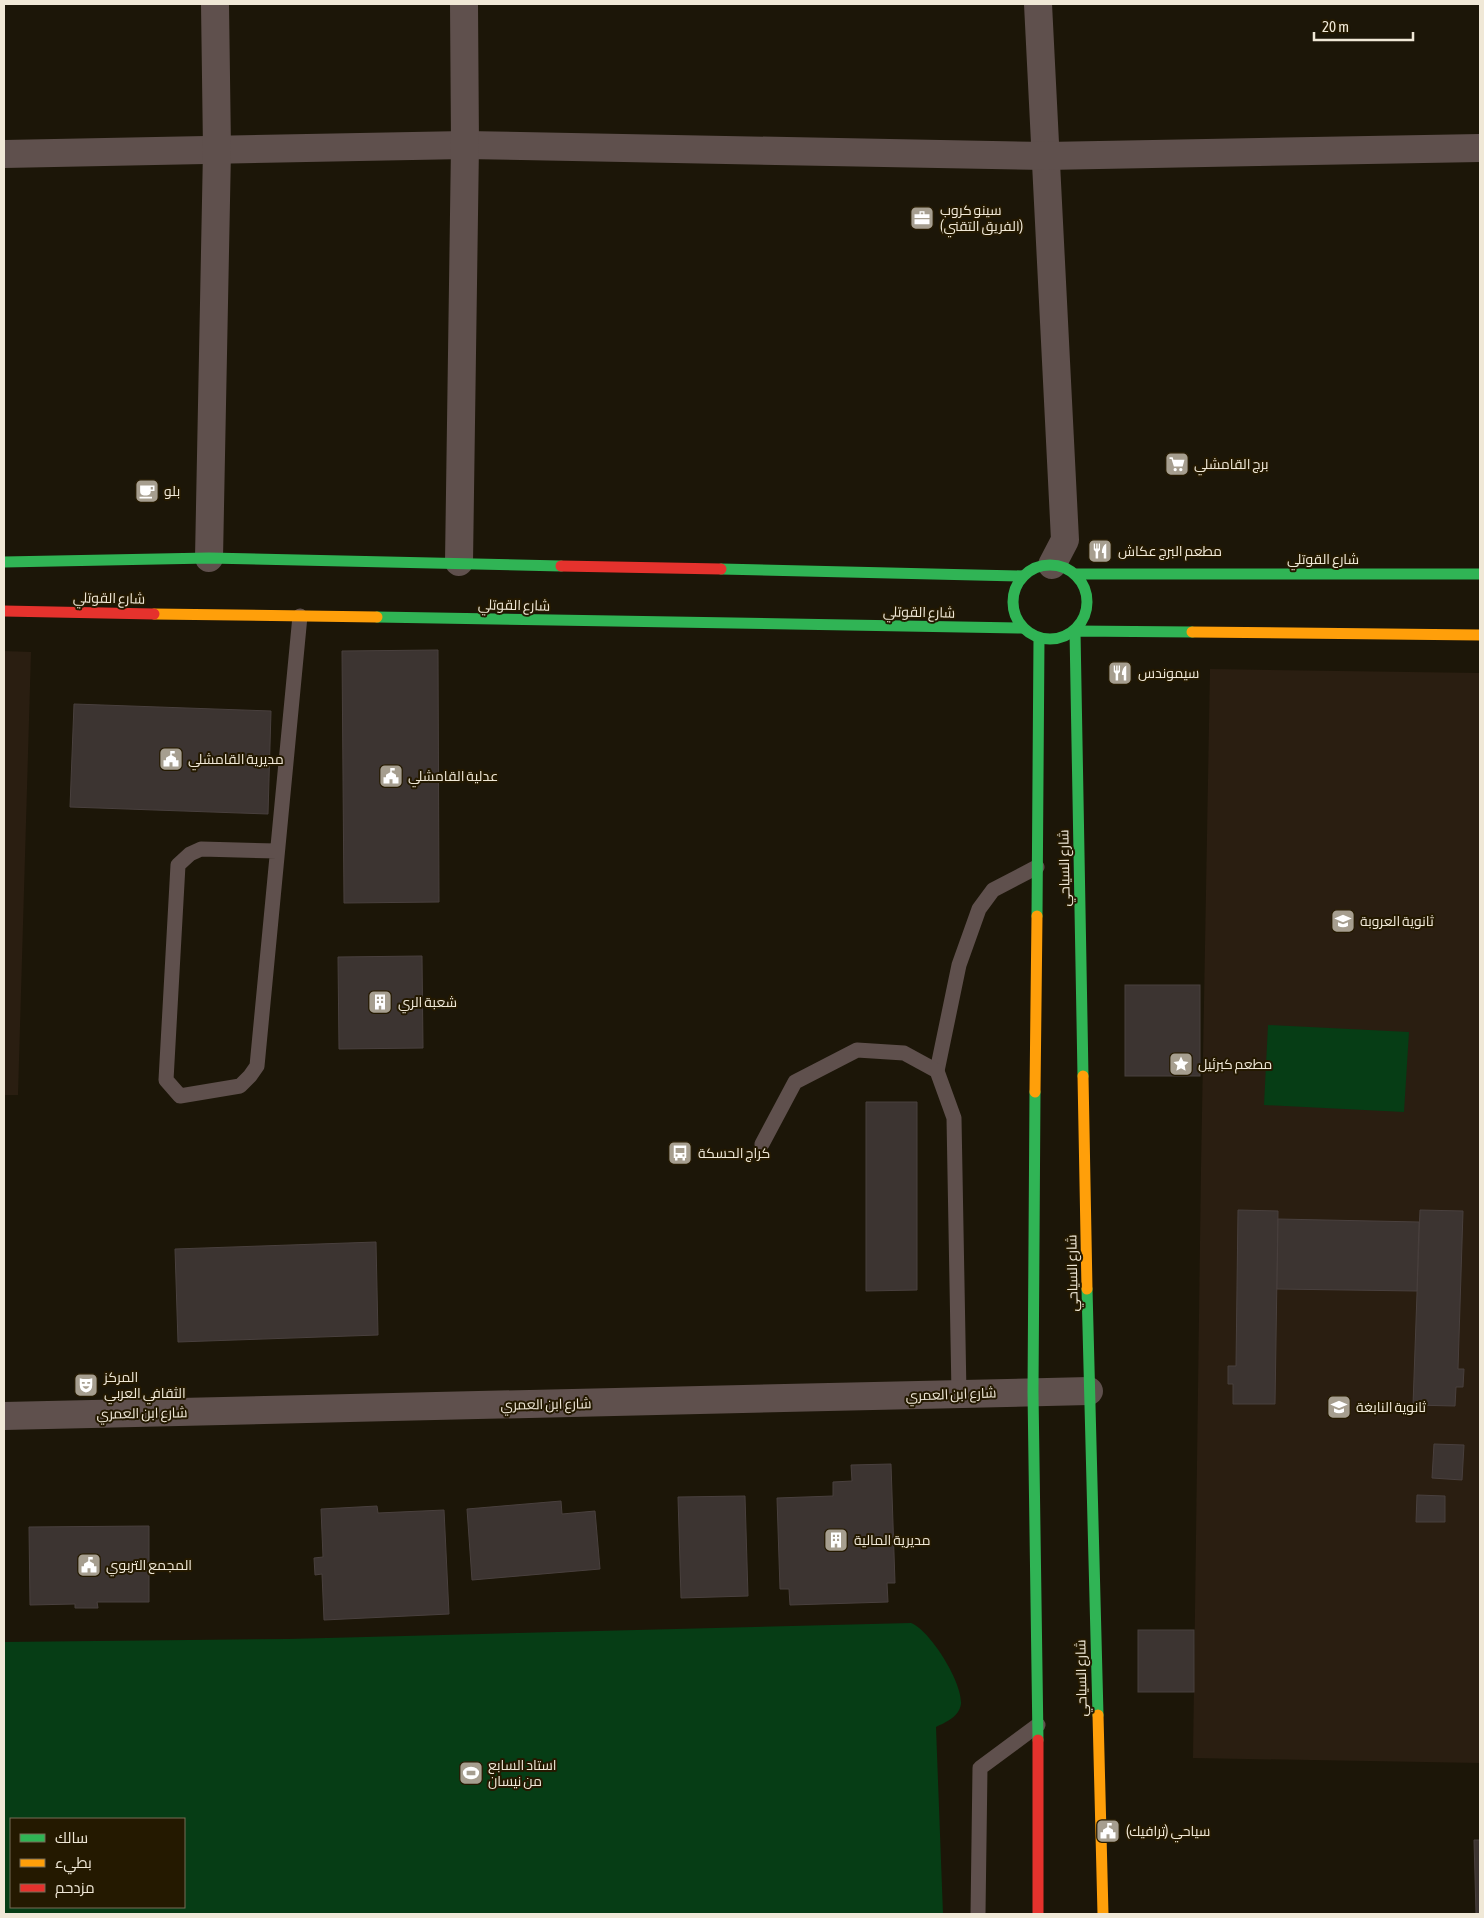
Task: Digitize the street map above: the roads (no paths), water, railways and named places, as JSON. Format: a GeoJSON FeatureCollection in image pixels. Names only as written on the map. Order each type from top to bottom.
{"type":"FeatureCollection","features":[{"type":"Feature","properties":{"kind":"street"},"geometry":{"type":"LineString","coordinates":[[209,558],[217,150],[215,4]]}},
{"type":"Feature","properties":{"kind":"street"},"geometry":{"type":"LineString","coordinates":[[459,562],[465,145],[464,4]]}},
{"type":"Feature","properties":{"kind":"street"},"geometry":{"type":"LineString","coordinates":[[1038,4],[1065,540],[1063,569]]}},
{"type":"Feature","properties":{"kind":"street"},"geometry":{"type":"LineString","coordinates":[[4,154],[465,145],[1046,156],[1480,148]]}},
{"type":"Feature","properties":{"kind":"street"},"geometry":{"type":"LineString","coordinates":[[4,562],[209,558],[459,562],[1023,576]]}},
{"type":"Feature","properties":{"kind":"street"},"geometry":{"type":"LineString","coordinates":[[1041,566],[1063,569],[1083,584],[1088,608],[1083,620],[1075,630],[1064,637],[1051,640],[1039,638],[1023,628],[1015,617],[1013,602],[1015,589],[1023,576],[1041,566]]}},
{"type":"Feature","properties":{"kind":"street","name":"شارع القوتلي"},"geometry":{"type":"LineString","coordinates":[[1063,569],[1480,574]]}},
{"type":"Feature","properties":{"kind":"street","name":"شارع القوتلي"},"geometry":{"type":"LineString","coordinates":[[4,611],[1023,628]]}},
{"type":"Feature","properties":{"kind":"street"},"geometry":{"type":"LineString","coordinates":[[1075,630],[1480,635]]}},
{"type":"Feature","properties":{"kind":"street","name":"شارع السياحي"},"geometry":{"type":"LineString","coordinates":[[1075,630],[1089,1391],[1102,1914]]}},
{"type":"Feature","properties":{"kind":"street","name":"شارع السياحي"},"geometry":{"type":"LineString","coordinates":[[1038,1914],[1038,1726],[1033,1392],[1039,638]]}},
{"type":"Feature","properties":{"kind":"street","name":"شارع ابن العمري"},"geometry":{"type":"LineString","coordinates":[[4,1416],[1089,1391]]}},
{"type":"Feature","properties":{"kind":"lane"},"geometry":{"type":"LineString","coordinates":[[278,851],[201,849],[190,854],[178,865],[166,1080],[180,1096],[240,1086],[257,1066],[278,851],[300,616]]}},
{"type":"Feature","properties":{"kind":"lane"},"geometry":{"type":"LineString","coordinates":[[960,1394],[954,1118],[937,1071],[959,965],[979,909],[993,890],[1037,867]]}},
{"type":"Feature","properties":{"kind":"lane"},"geometry":{"type":"LineString","coordinates":[[762,1144],[795,1082],[857,1050],[904,1054],[937,1071]]}},
{"type":"Feature","properties":{"kind":"lane"},"geometry":{"type":"LineString","coordinates":[[978,1914],[980,1768],[1038,1726]]}},
{"type":"Feature","properties":{"kind":"place","name":"سينو كروب (الفريق التقني)"},"geometry":{"type":"Point","coordinates":[922,218]}},
{"type":"Feature","properties":{"kind":"place","name":"برج القامشلي"},"geometry":{"type":"Point","coordinates":[1177,464]}},
{"type":"Feature","properties":{"kind":"place","name":"بلو"},"geometry":{"type":"Point","coordinates":[147,491]}},
{"type":"Feature","properties":{"kind":"place","name":"مطعم البرج عكاش"},"geometry":{"type":"Point","coordinates":[1100,551]}},
{"type":"Feature","properties":{"kind":"place","name":"سيموندس"},"geometry":{"type":"Point","coordinates":[1120,673]}},
{"type":"Feature","properties":{"kind":"place","name":"مديرية القامشلي"},"geometry":{"type":"Point","coordinates":[171,759]}},
{"type":"Feature","properties":{"kind":"place","name":"عدلية القامشلي"},"geometry":{"type":"Point","coordinates":[391,776]}},
{"type":"Feature","properties":{"kind":"place","name":"ثانوية العروبة"},"geometry":{"type":"Point","coordinates":[1343,921]}},
{"type":"Feature","properties":{"kind":"place","name":"شعبة الري"},"geometry":{"type":"Point","coordinates":[380,1002]}},
{"type":"Feature","properties":{"kind":"place","name":"مطعم كبرئيل"},"geometry":{"type":"Point","coordinates":[1181,1064]}},
{"type":"Feature","properties":{"kind":"place","name":"كراج الحسكة"},"geometry":{"type":"Point","coordinates":[680,1153]}},
{"type":"Feature","properties":{"kind":"place","name":"المركز الثقافي العربي"},"geometry":{"type":"Point","coordinates":[86,1385]}},
{"type":"Feature","properties":{"kind":"place","name":"ثانوية النابغة"},"geometry":{"type":"Point","coordinates":[1339,1407]}},
{"type":"Feature","properties":{"kind":"place","name":"مديرية المالية"},"geometry":{"type":"Point","coordinates":[836,1540]}},
{"type":"Feature","properties":{"kind":"place","name":"المجمع التربوي"},"geometry":{"type":"Point","coordinates":[89,1565]}},
{"type":"Feature","properties":{"kind":"place","name":"استاد السابع من نيسان"},"geometry":{"type":"Point","coordinates":[471,1773]}},
{"type":"Feature","properties":{"kind":"place","name":"سياحي (ترافيك)"},"geometry":{"type":"Point","coordinates":[1108,1831]}}]}
